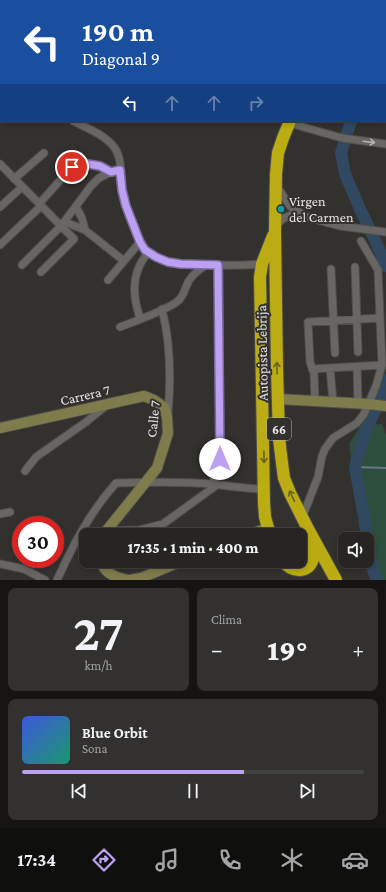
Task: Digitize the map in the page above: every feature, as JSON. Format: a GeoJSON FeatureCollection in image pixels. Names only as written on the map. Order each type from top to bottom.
{"type":"FeatureCollection","features":[{"type":"Feature","properties":{"kind":"highway","name":"Autopista Lebrija"},"geometry":{"type":"LineString","coordinates":[[289,122],[282,138],[278,153],[276,185],[275,229],[279,438],[284,478],[290,493],[336,580]]}},
{"type":"Feature","properties":{"kind":"highway","name":"Autopista Lebrija"},"geometry":{"type":"LineString","coordinates":[[267,528],[265,517],[264,489],[260,277],[262,264],[275,229]]}},
{"type":"Feature","properties":{"kind":"highway"},"geometry":{"type":"LineString","coordinates":[[307,567],[312,562],[314,554],[308,529]]}},
{"type":"Feature","properties":{"kind":"highway"},"geometry":{"type":"LineString","coordinates":[[286,568],[292,580]]}},
{"type":"Feature","properties":{"kind":"highway"},"geometry":{"type":"LineString","coordinates":[[289,568],[297,570],[306,568]]}},
{"type":"Feature","properties":{"kind":"street"},"geometry":{"type":"LineString","coordinates":[[75,122],[106,139],[115,148],[119,159],[122,190],[126,206],[140,242],[145,250],[168,262],[181,264],[262,264]]}},
{"type":"Feature","properties":{"kind":"street"},"geometry":{"type":"LineString","coordinates":[[289,122],[334,136],[352,140],[386,144]]}},
{"type":"Feature","properties":{"kind":"street"},"geometry":{"type":"LineString","coordinates":[[14,179],[44,153]]}},
{"type":"Feature","properties":{"kind":"street"},"geometry":{"type":"LineString","coordinates":[[0,164],[40,205],[63,224],[74,239],[41,272]]}},
{"type":"Feature","properties":{"kind":"street"},"geometry":{"type":"LineString","coordinates":[[0,245],[40,205],[72,167],[80,164],[88,164],[100,166],[111,172]]}},
{"type":"Feature","properties":{"kind":"street"},"geometry":{"type":"LineString","coordinates":[[22,265],[63,224],[91,186],[99,178],[111,172],[120,170]]}},
{"type":"Feature","properties":{"kind":"street"},"geometry":{"type":"LineString","coordinates":[[276,185],[284,199],[296,211],[303,215]]}},
{"type":"Feature","properties":{"kind":"street"},"geometry":{"type":"LineString","coordinates":[[0,207],[22,187]]}},
{"type":"Feature","properties":{"kind":"street"},"geometry":{"type":"LineString","coordinates":[[76,207],[82,218],[85,230]]}},
{"type":"Feature","properties":{"kind":"street"},"geometry":{"type":"LineString","coordinates":[[275,229],[280,220],[287,216],[303,215],[351,227],[386,232]]}},
{"type":"Feature","properties":{"kind":"street"},"geometry":{"type":"LineString","coordinates":[[63,224],[85,230],[124,261]]}},
{"type":"Feature","properties":{"kind":"street"},"geometry":{"type":"LineString","coordinates":[[302,518],[318,477],[322,456],[325,449],[333,438],[357,423],[364,414],[366,404],[376,386],[382,366],[378,270],[361,241]]}},
{"type":"Feature","properties":{"kind":"street"},"geometry":{"type":"LineString","coordinates":[[108,280],[140,242]]}},
{"type":"Feature","properties":{"kind":"street"},"geometry":{"type":"LineString","coordinates":[[140,318],[136,301],[135,281],[138,269],[144,257],[149,252]]}},
{"type":"Feature","properties":{"kind":"street"},"geometry":{"type":"LineString","coordinates":[[120,327],[178,301],[191,278],[206,264]]}},
{"type":"Feature","properties":{"kind":"street"},"geometry":{"type":"LineString","coordinates":[[211,484],[218,475],[220,459],[218,265]]}},
{"type":"Feature","properties":{"kind":"street"},"geometry":{"type":"LineString","coordinates":[[355,267],[358,352]]}},
{"type":"Feature","properties":{"kind":"street"},"geometry":{"type":"LineString","coordinates":[[331,269],[335,353]]}},
{"type":"Feature","properties":{"kind":"street","name":"Calle 7"},"geometry":{"type":"LineString","coordinates":[[108,528],[157,468],[168,433],[167,417],[170,358],[167,330],[162,309]]}},
{"type":"Feature","properties":{"kind":"street"},"geometry":{"type":"LineString","coordinates":[[315,401],[314,373],[310,362],[308,322],[380,318]]}},
{"type":"Feature","properties":{"kind":"street"},"geometry":{"type":"LineString","coordinates":[[312,369],[382,366]]}},
{"type":"Feature","properties":{"kind":"street"},"geometry":{"type":"LineString","coordinates":[[357,367],[366,404]]}},
{"type":"Feature","properties":{"kind":"street"},"geometry":{"type":"LineString","coordinates":[[330,368],[332,402]]}},
{"type":"Feature","properties":{"kind":"street","name":"Carrera 7"},"geometry":{"type":"LineString","coordinates":[[0,428],[144,396],[154,400],[164,407],[167,417]]}},
{"type":"Feature","properties":{"kind":"street"},"geometry":{"type":"LineString","coordinates":[[278,399],[386,406]]}},
{"type":"Feature","properties":{"kind":"street"},"geometry":{"type":"LineString","coordinates":[[25,471],[36,458],[86,422],[109,403]]}},
{"type":"Feature","properties":{"kind":"street"},"geometry":{"type":"LineString","coordinates":[[57,580],[85,523],[102,499],[116,483],[145,482],[211,484],[250,489],[264,489]]}},
{"type":"Feature","properties":{"kind":"street"},"geometry":{"type":"LineString","coordinates":[[147,528],[163,524],[214,487],[211,484]]}},
{"type":"Feature","properties":{"kind":"street"},"geometry":{"type":"LineString","coordinates":[[0,514],[10,512]]}},
{"type":"Feature","properties":{"kind":"street"},"geometry":{"type":"LineString","coordinates":[[0,564],[24,569],[45,580]]}},
{"type":"Feature","properties":{"kind":"street"},"geometry":{"type":"LineString","coordinates":[[104,568],[108,573],[119,579],[129,580],[141,578],[165,568]]}},
{"type":"Feature","properties":{"kind":"green space"},"geometry":{"type":"Polygon","coordinates":[[[382,424],[386,434],[386,580],[370,580],[368,568],[374,568],[374,532],[362,532],[349,444],[361,425],[382,424]]]}},
{"type":"Feature","properties":{"kind":"waterway"},"geometry":{"type":"LineString","coordinates":[[351,122],[341,153],[345,174],[386,266]]}},
{"type":"Feature","properties":{"kind":"waterway"},"geometry":{"type":"LineString","coordinates":[[366,532],[355,467],[365,433],[383,392],[386,380]]}},
{"type":"Feature","properties":{"kind":"waterway"},"geometry":{"type":"LineString","coordinates":[[355,467],[386,468]]}},
{"type":"Feature","properties":{"kind":"waterway"},"geometry":{"type":"LineString","coordinates":[[373,568],[377,580]]}},
{"type":"Feature","properties":{"kind":"place","name":"Virgen del Carmen"},"geometry":{"type":"Point","coordinates":[281,209]}},
{"type":"Feature","properties":{"kind":"route"},"geometry":{"type":"LineString","coordinates":[[72,167],[80,164],[88,164],[100,166],[111,172],[120,170],[122,190],[126,206],[140,242],[145,250],[168,262],[181,264],[218,265],[220,459]]}}]}
